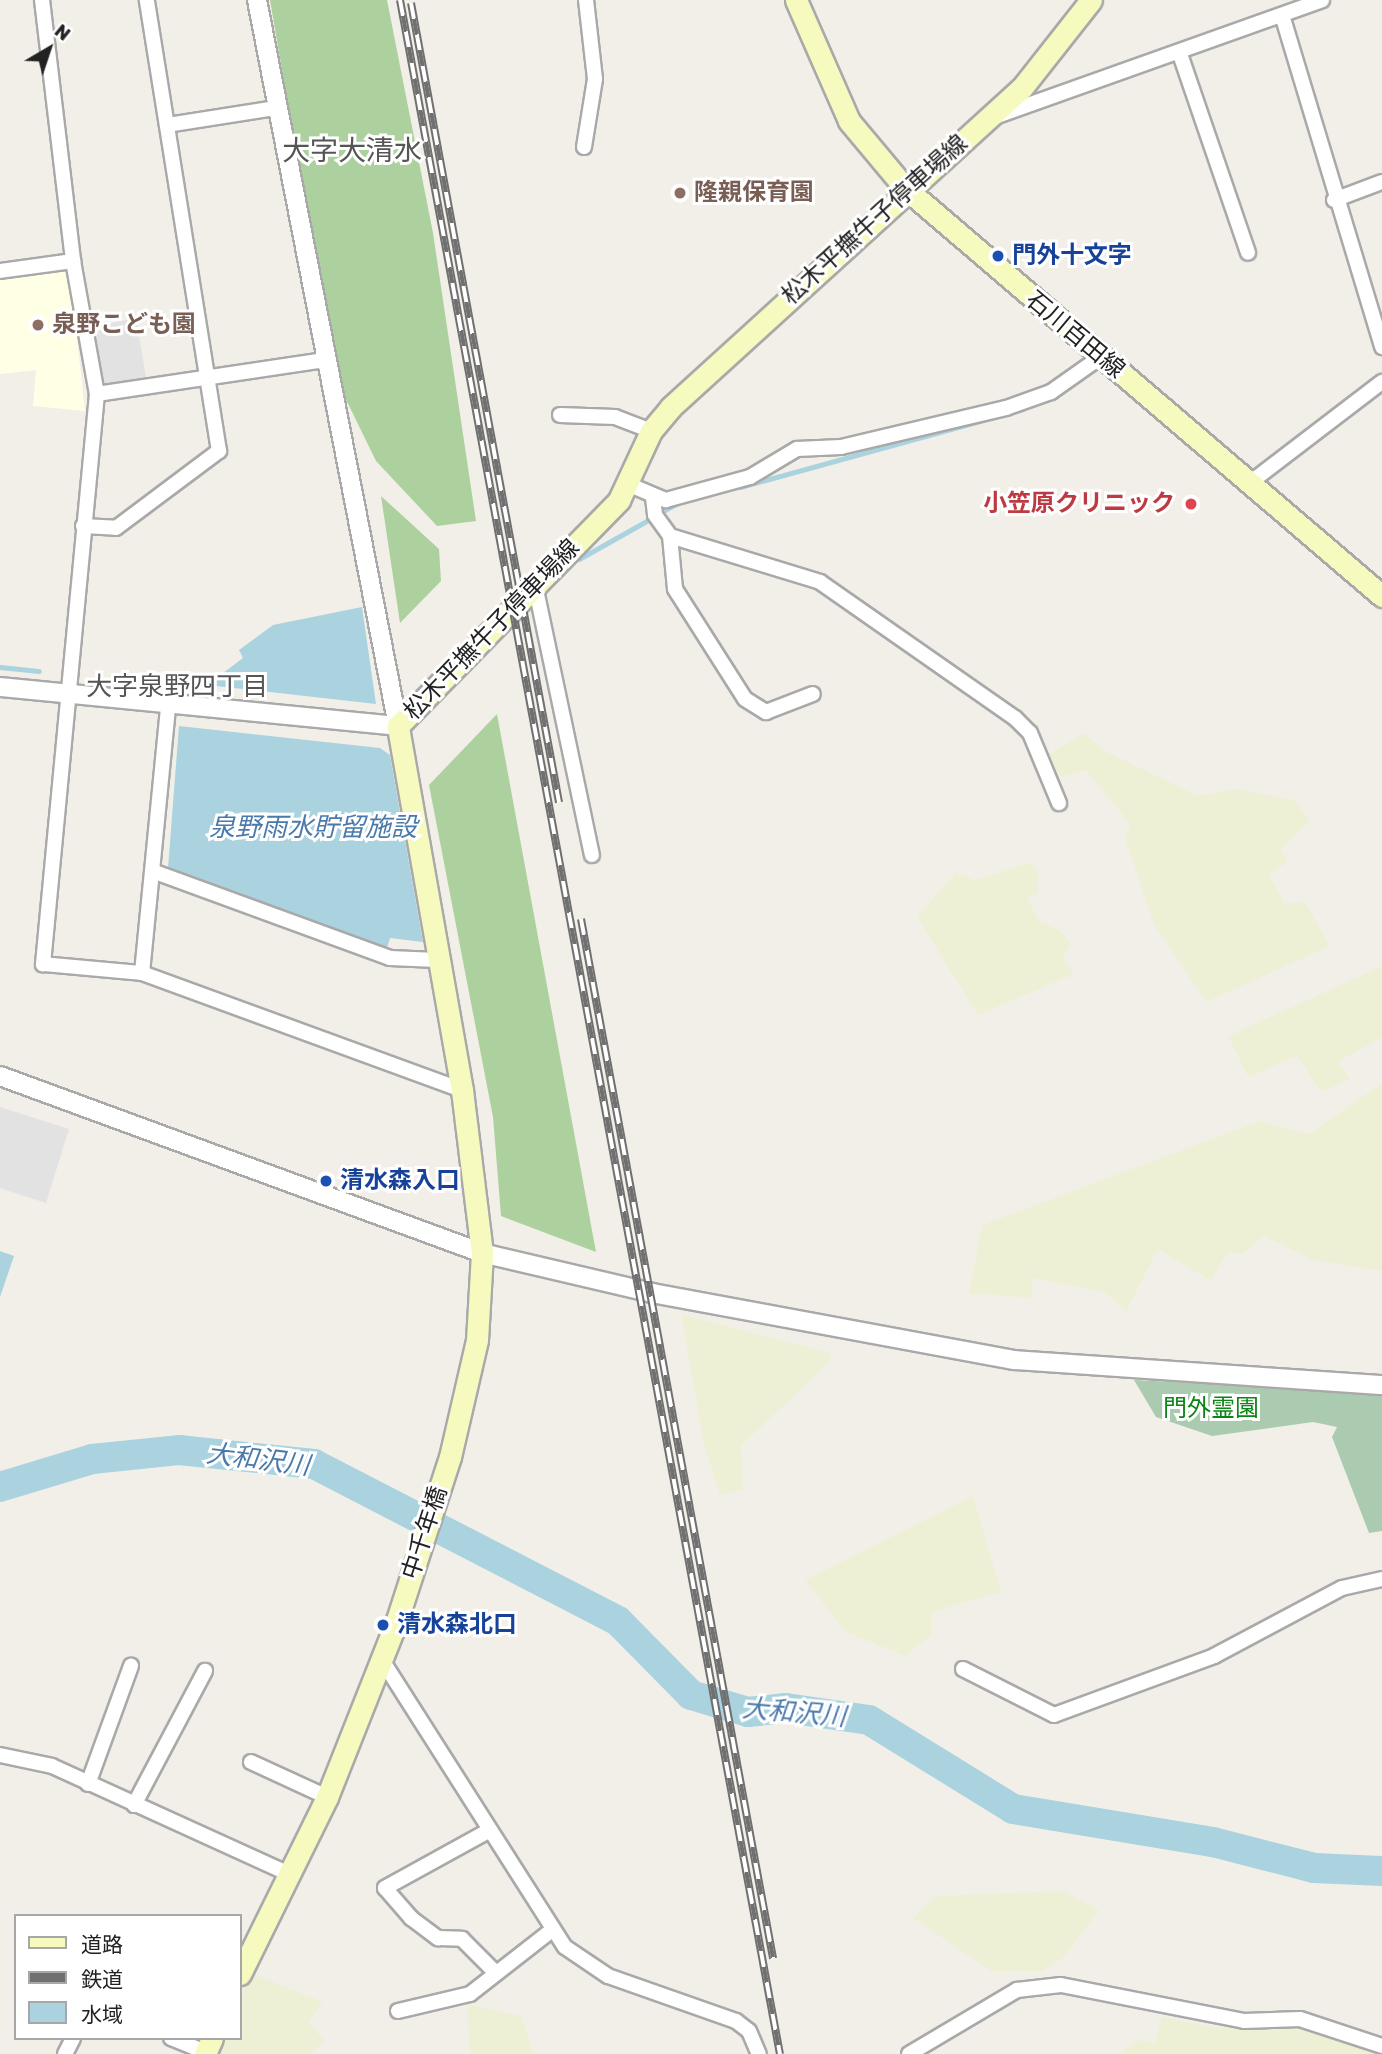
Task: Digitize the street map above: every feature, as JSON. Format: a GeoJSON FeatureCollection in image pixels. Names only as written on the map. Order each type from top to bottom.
{"type":"FeatureCollection","features":[{"type":"Feature","properties":{"kind":"main road","name":"石川百田線"},"geometry":{"type":"LineString","coordinates":[[796,0],[849,121],[905,188],[1382,596]]}},
{"type":"Feature","properties":{"kind":"main road","name":"松木平撫牛子停車場線"},"geometry":{"type":"LineString","coordinates":[[450,1457],[477,1340],[482,1254],[463,1090],[436,960],[398,726],[631,485],[651,431],[905,188],[1021,89],[1091,0]]}},
{"type":"Feature","properties":{"kind":"main road","name":"中千年橋"},"geometry":{"type":"LineString","coordinates":[[382,1660],[450,1457]]}},
{"type":"Feature","properties":{"kind":"main road"},"geometry":{"type":"LineString","coordinates":[[242,1970],[286,1873],[327,1797],[382,1660]]}},
{"type":"Feature","properties":{"kind":"street"},"geometry":{"type":"LineString","coordinates":[[42,0],[73,261],[97,394],[43,964],[142,973],[463,1090]]}},
{"type":"Feature","properties":{"kind":"street"},"geometry":{"type":"LineString","coordinates":[[83,526],[116,528],[219,451],[147,0]]}},
{"type":"Feature","properties":{"kind":"street"},"geometry":{"type":"LineString","coordinates":[[0,687],[68,692],[168,706],[398,726],[324,360],[257,0]]}},
{"type":"Feature","properties":{"kind":"street"},"geometry":{"type":"LineString","coordinates":[[584,148],[595,79],[586,0]]}},
{"type":"Feature","properties":{"kind":"street"},"geometry":{"type":"LineString","coordinates":[[989,119],[1180,54],[1322,0]]}},
{"type":"Feature","properties":{"kind":"street"},"geometry":{"type":"LineString","coordinates":[[1282,15],[1334,200],[1382,347]]}},
{"type":"Feature","properties":{"kind":"street"},"geometry":{"type":"LineString","coordinates":[[1180,54],[1248,253]]}},
{"type":"Feature","properties":{"kind":"street"},"geometry":{"type":"LineString","coordinates":[[167,125],[276,108]]}},
{"type":"Feature","properties":{"kind":"street"},"geometry":{"type":"LineString","coordinates":[[1334,200],[1382,182]]}},
{"type":"Feature","properties":{"kind":"street"},"geometry":{"type":"LineString","coordinates":[[0,271],[73,261]]}},
{"type":"Feature","properties":{"kind":"street"},"geometry":{"type":"LineString","coordinates":[[631,485],[653,498],[750,477],[797,449],[841,447],[1006,408],[1051,392],[1102,356]]}},
{"type":"Feature","properties":{"kind":"street"},"geometry":{"type":"LineString","coordinates":[[97,394],[205,375],[324,360]]}},
{"type":"Feature","properties":{"kind":"street"},"geometry":{"type":"LineString","coordinates":[[1251,482],[1382,382]]}},
{"type":"Feature","properties":{"kind":"street"},"geometry":{"type":"LineString","coordinates":[[560,415],[615,417],[651,431]]}},
{"type":"Feature","properties":{"kind":"street"},"geometry":{"type":"LineString","coordinates":[[653,498],[655,515],[670,536],[676,589],[745,699],[766,712],[813,694]]}},
{"type":"Feature","properties":{"kind":"street"},"geometry":{"type":"LineString","coordinates":[[670,536],[820,583],[865,617],[897,630],[946,676],[1030,733],[1059,803]]}},
{"type":"Feature","properties":{"kind":"street"},"geometry":{"type":"LineString","coordinates":[[534,585],[592,855]]}},
{"type":"Feature","properties":{"kind":"street"},"geometry":{"type":"LineString","coordinates":[[142,973],[155,872],[168,706]]}},
{"type":"Feature","properties":{"kind":"street"},"geometry":{"type":"LineString","coordinates":[[155,872],[390,958],[436,960]]}},
{"type":"Feature","properties":{"kind":"street"},"geometry":{"type":"LineString","coordinates":[[0,1076],[482,1254],[954,1352],[1136,1371],[1382,1385]]}},
{"type":"Feature","properties":{"kind":"street"},"geometry":{"type":"LineString","coordinates":[[962,1669],[1054,1716],[1214,1656],[1342,1588],[1382,1579]]}},
{"type":"Feature","properties":{"kind":"street"},"geometry":{"type":"LineString","coordinates":[[382,1660],[552,1930],[608,1976],[736,2021],[759,2054]]}},
{"type":"Feature","properties":{"kind":"street"},"geometry":{"type":"LineString","coordinates":[[88,1784],[131,1665]]}},
{"type":"Feature","properties":{"kind":"street"},"geometry":{"type":"LineString","coordinates":[[134,1805],[205,1671]]}},
{"type":"Feature","properties":{"kind":"street"},"geometry":{"type":"LineString","coordinates":[[0,1755],[52,1766],[286,1873]]}},
{"type":"Feature","properties":{"kind":"street"},"geometry":{"type":"LineString","coordinates":[[251,1762],[327,1797]]}},
{"type":"Feature","properties":{"kind":"street"},"geometry":{"type":"LineString","coordinates":[[490,1830],[385,1888],[411,1918],[438,1938],[462,1939],[496,1973]]}},
{"type":"Feature","properties":{"kind":"street"},"geometry":{"type":"LineString","coordinates":[[398,2011],[470,1994],[552,1930]]}},
{"type":"Feature","properties":{"kind":"street"},"geometry":{"type":"LineString","coordinates":[[909,2054],[1017,1990],[1060,1985],[1244,2021],[1300,2019],[1382,2046]]}},
{"type":"Feature","properties":{"kind":"street"},"geometry":{"type":"LineString","coordinates":[[178,2040],[208,2048]]}},
{"type":"Feature","properties":{"kind":"shaded area","name":"泉野こども園"},"geometry":{"type":"Polygon","coordinates":[[[65,271],[70,275],[85,411],[33,406],[36,370],[0,374],[0,279],[65,271]]]}},
{"type":"Feature","properties":{"kind":"shaded area"},"geometry":{"type":"Polygon","coordinates":[[[136,318],[146,377],[107,385],[101,382],[93,327],[136,318]]]}},
{"type":"Feature","properties":{"kind":"shaded area"},"geometry":{"type":"Polygon","coordinates":[[[1084,733],[1103,750],[1198,796],[1236,789],[1295,800],[1310,821],[1281,848],[1288,862],[1269,874],[1284,903],[1305,902],[1330,946],[1206,1002],[1154,924],[1125,838],[1130,824],[1086,770],[1060,777],[1048,755],[1084,733]]]}},
{"type":"Feature","properties":{"kind":"shaded area"},"geometry":{"type":"Polygon","coordinates":[[[1029,863],[1038,870],[1038,893],[1027,898],[1040,922],[1059,930],[1071,944],[1063,958],[1074,974],[978,1015],[917,917],[956,872],[975,880],[1029,863]]]}},
{"type":"Feature","properties":{"kind":"shaded area"},"geometry":{"type":"Polygon","coordinates":[[[1382,966],[1382,1037],[1338,1062],[1350,1079],[1321,1092],[1297,1056],[1248,1077],[1228,1036],[1382,966]]]}},
{"type":"Feature","properties":{"kind":"shaded area"},"geometry":{"type":"Polygon","coordinates":[[[1382,1083],[1382,1271],[1313,1260],[1264,1236],[1243,1254],[1228,1252],[1211,1281],[1158,1249],[1126,1311],[1104,1292],[1033,1278],[1031,1298],[969,1293],[982,1225],[1260,1121],[1309,1134],[1382,1083]]]}},
{"type":"Feature","properties":{"kind":"shaded area"},"geometry":{"type":"Polygon","coordinates":[[[0,1107],[69,1129],[46,1203],[0,1188],[0,1107]]]}},
{"type":"Feature","properties":{"kind":"shaded area"},"geometry":{"type":"Polygon","coordinates":[[[681,1314],[830,1353],[830,1361],[741,1446],[743,1490],[720,1495],[704,1445],[681,1314]]]}},
{"type":"Feature","properties":{"kind":"shaded area"},"geometry":{"type":"Polygon","coordinates":[[[973,1496],[1001,1592],[931,1612],[931,1635],[905,1656],[846,1632],[805,1580],[973,1496]]]}},
{"type":"Feature","properties":{"kind":"shaded area"},"geometry":{"type":"Polygon","coordinates":[[[1063,1891],[1099,1910],[1063,1958],[1043,1971],[991,1971],[913,1918],[936,1896],[1063,1891]]]}},
{"type":"Feature","properties":{"kind":"shaded area"},"geometry":{"type":"Polygon","coordinates":[[[251,1973],[323,2002],[309,2022],[325,2042],[311,2054],[213,2054],[219,2040],[242,2040],[242,1993],[251,1973]]]}},
{"type":"Feature","properties":{"kind":"shaded area"},"geometry":{"type":"Polygon","coordinates":[[[467,2004],[521,2016],[534,2054],[470,2054],[467,2004]]]}},
{"type":"Feature","properties":{"kind":"shaded area"},"geometry":{"type":"Polygon","coordinates":[[[1162,2017],[1214,2028],[1296,2027],[1379,2054],[1117,2054],[1140,2040],[1155,2044],[1162,2017]]]}},
{"type":"Feature","properties":{"kind":"green space"},"geometry":{"type":"Polygon","coordinates":[[[270,0],[387,0],[433,233],[476,521],[437,526],[376,461],[334,375],[270,0]]]}},
{"type":"Feature","properties":{"kind":"green space"},"geometry":{"type":"Polygon","coordinates":[[[381,496],[439,549],[441,581],[400,623],[381,496]]]}},
{"type":"Feature","properties":{"kind":"green space"},"geometry":{"type":"Polygon","coordinates":[[[497,714],[596,1252],[501,1216],[493,1117],[429,785],[497,714]]]}},
{"type":"Feature","properties":{"kind":"green space","name":"門外霊園"},"geometry":{"type":"Polygon","coordinates":[[[1134,1380],[1382,1392],[1382,1531],[1369,1533],[1332,1437],[1337,1427],[1313,1422],[1212,1436],[1156,1417],[1134,1380]]]}},
{"type":"Feature","properties":{"kind":"water"},"geometry":{"type":"Polygon","coordinates":[[[362,607],[376,704],[207,685],[243,658],[239,650],[273,625],[362,607]]]}},
{"type":"Feature","properties":{"kind":"water","name":"泉野雨水貯留施設"},"geometry":{"type":"Polygon","coordinates":[[[179,726],[380,748],[390,755],[423,942],[390,938],[387,948],[168,868],[179,726]]]}},
{"type":"Feature","properties":{"kind":"water"},"geometry":{"type":"Polygon","coordinates":[[[0,1251],[14,1256],[0,1297],[0,1251]]]}},
{"type":"Feature","properties":{"kind":"waterway"},"geometry":{"type":"LineString","coordinates":[[740,487],[1023,409]]}},
{"type":"Feature","properties":{"kind":"waterway"},"geometry":{"type":"LineString","coordinates":[[661,512],[680,502]]}},
{"type":"Feature","properties":{"kind":"waterway"},"geometry":{"type":"LineString","coordinates":[[579,559],[650,519]]}},
{"type":"Feature","properties":{"kind":"waterway"},"geometry":{"type":"LineString","coordinates":[[0,667],[39,671]]}},
{"type":"Feature","properties":{"kind":"waterway","name":"大和沢川"},"geometry":{"type":"LineString","coordinates":[[0,1487],[92,1459],[179,1450],[314,1464],[618,1621],[691,1695],[748,1712],[786,1708],[869,1720],[1013,1809],[1213,1842],[1314,1868],[1382,1871]]}},
{"type":"Feature","properties":{"kind":"railway"},"geometry":{"type":"LineString","coordinates":[[400,0],[780,2054]]}},
{"type":"Feature","properties":{"kind":"railway"},"geometry":{"type":"LineString","coordinates":[[411,3],[559,802]]}},
{"type":"Feature","properties":{"kind":"railway"},"geometry":{"type":"LineString","coordinates":[[581,919],[773,1958]]}},
{"type":"Feature","properties":{"kind":"place","name":"隆親保育園"},"geometry":{"type":"Point","coordinates":[680,193]}},
{"type":"Feature","properties":{"kind":"place","name":"門外十文字"},"geometry":{"type":"Point","coordinates":[998,256]}},
{"type":"Feature","properties":{"kind":"place","name":"泉野こども園"},"geometry":{"type":"Point","coordinates":[38,325]}},
{"type":"Feature","properties":{"kind":"place","name":"小笠原クリニック"},"geometry":{"type":"Point","coordinates":[1191,504]}},
{"type":"Feature","properties":{"kind":"place","name":"清水森入口"},"geometry":{"type":"Point","coordinates":[326,1181]}},
{"type":"Feature","properties":{"kind":"place","name":"清水森北口"},"geometry":{"type":"Point","coordinates":[383,1625]}},
{"type":"Feature","properties":{"kind":"district","name":"大字大清水"},"geometry":{"type":"Point","coordinates":[352,151]}},
{"type":"Feature","properties":{"kind":"district","name":"大字泉野四丁目"},"geometry":{"type":"Point","coordinates":[177,687]}}]}
